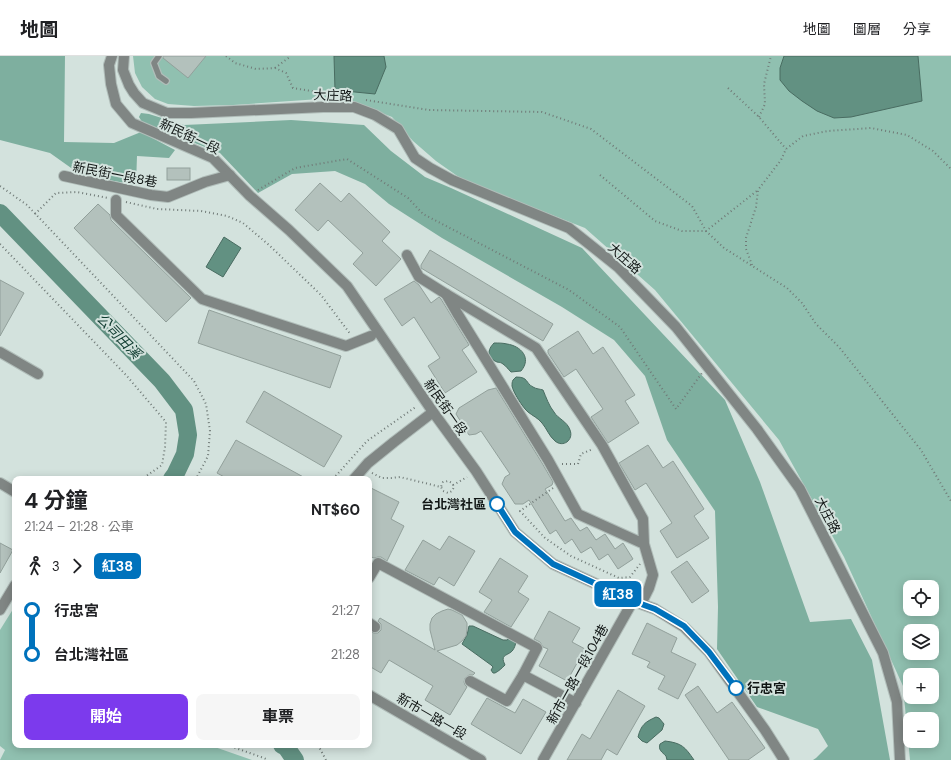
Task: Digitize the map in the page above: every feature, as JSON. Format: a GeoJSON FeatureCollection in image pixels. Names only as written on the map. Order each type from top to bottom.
{"type":"FeatureCollection","features":[{"type":"Feature","properties":{"kind":"street","name":"新民街一段"},"geometry":{"type":"LineString","coordinates":[[112,56],[109,65],[110,84],[116,104],[132,123],[213,158],[250,196],[289,230],[347,286],[433,412],[476,471],[515,532],[553,564],[633,601],[655,609],[684,626],[709,652],[765,730],[784,760]]}},
{"type":"Feature","properties":{"kind":"street","name":"大庄路"},"geometry":{"type":"LineString","coordinates":[[124,56],[123,70],[134,93],[143,103],[166,113],[324,106],[354,107],[375,115],[398,128],[415,158],[430,168],[452,180],[569,228],[618,267],[676,327],[708,366],[758,429],[800,489],[883,653],[897,702],[900,760]]}},
{"type":"Feature","properties":{"kind":"street","name":"新民街一段8巷"},"geometry":{"type":"LineString","coordinates":[[64,176],[151,195],[168,197],[205,182],[230,175]]}},
{"type":"Feature","properties":{"kind":"street"},"geometry":{"type":"LineString","coordinates":[[116,200],[116,215],[202,299],[346,346],[371,336]]}},
{"type":"Feature","properties":{"kind":"street"},"geometry":{"type":"LineString","coordinates":[[407,255],[419,277],[536,348],[602,445],[643,519],[645,548],[653,575],[644,598],[633,601]]}},
{"type":"Feature","properties":{"kind":"street"},"geometry":{"type":"LineString","coordinates":[[446,294],[548,460],[578,514],[645,548]]}},
{"type":"Feature","properties":{"kind":"street"},"geometry":{"type":"LineString","coordinates":[[0,352],[38,374]]}},
{"type":"Feature","properties":{"kind":"street"},"geometry":{"type":"LineString","coordinates":[[357,476],[368,463],[433,412]]}},
{"type":"Feature","properties":{"kind":"street"},"geometry":{"type":"LineString","coordinates":[[0,483],[12,490]]}},
{"type":"Feature","properties":{"kind":"street"},"geometry":{"type":"LineString","coordinates":[[372,571],[378,563],[538,648],[507,701],[470,681]]}},
{"type":"Feature","properties":{"kind":"street"},"geometry":{"type":"LineString","coordinates":[[0,610],[12,590]]}},
{"type":"Feature","properties":{"kind":"street","name":"新市一路一段104巷"},"geometry":{"type":"LineString","coordinates":[[543,760],[633,601]]}},
{"type":"Feature","properties":{"kind":"street"},"geometry":{"type":"LineString","coordinates":[[523,675],[576,703]]}},
{"type":"Feature","properties":{"kind":"street","name":"新市一路一段"},"geometry":{"type":"LineString","coordinates":[[372,697],[481,760]]}},
{"type":"Feature","properties":{"kind":"lane"},"geometry":{"type":"LineString","coordinates":[[159,56],[154,64],[159,76],[166,81]]}},
{"type":"Feature","properties":{"kind":"path"},"geometry":{"type":"LineString","coordinates":[[226,56],[235,63],[256,69],[275,68],[286,73],[294,88],[346,97]]}},
{"type":"Feature","properties":{"kind":"path"},"geometry":{"type":"LineString","coordinates":[[275,68],[292,56]]}},
{"type":"Feature","properties":{"kind":"path"},"geometry":{"type":"LineString","coordinates":[[759,117],[765,104],[764,84],[771,56]]}},
{"type":"Feature","properties":{"kind":"path"},"geometry":{"type":"LineString","coordinates":[[728,88],[759,117],[786,149]]}},
{"type":"Feature","properties":{"kind":"path"},"geometry":{"type":"LineString","coordinates":[[361,99],[429,110],[542,112],[591,129],[692,206],[706,231],[724,248],[787,288],[802,304],[816,324],[839,347],[921,450],[951,501]]}},
{"type":"Feature","properties":{"kind":"path"},"geometry":{"type":"LineString","coordinates":[[600,175],[655,221],[682,231],[706,231],[758,190],[781,160],[786,149],[803,136],[828,131],[871,128],[907,135],[933,151],[951,169]]}},
{"type":"Feature","properties":{"kind":"path"},"geometry":{"type":"LineString","coordinates":[[253,193],[295,168],[347,159],[408,198],[423,214],[569,290],[620,327],[676,409],[708,366]]}},
{"type":"Feature","properties":{"kind":"path"},"geometry":{"type":"LineString","coordinates":[[0,186],[27,205],[194,381],[206,404],[210,431],[208,456],[198,476]]}},
{"type":"Feature","properties":{"kind":"path"},"geometry":{"type":"LineString","coordinates":[[753,266],[746,249],[746,238],[756,207],[758,190]]}},
{"type":"Feature","properties":{"kind":"path"},"geometry":{"type":"LineString","coordinates":[[35,214],[56,193],[77,192],[156,209],[201,212],[227,216],[242,223],[269,245],[321,295],[356,342]]}},
{"type":"Feature","properties":{"kind":"path"},"geometry":{"type":"LineString","coordinates":[[0,244],[126,375],[166,422],[165,446],[162,465],[146,476]]}},
{"type":"Feature","properties":{"kind":"path"},"geometry":{"type":"LineString","coordinates":[[548,460],[564,464],[578,464],[581,454],[602,445]]}},
{"type":"Feature","properties":{"kind":"path"},"geometry":{"type":"LineString","coordinates":[[367,471],[382,478],[400,477],[441,487],[443,491],[448,493],[452,492],[454,487],[452,482],[448,480],[443,482],[441,487]]}},
{"type":"Feature","properties":{"kind":"path"},"geometry":{"type":"LineString","coordinates":[[453,485],[467,477]]}},
{"type":"Feature","properties":{"kind":"path"},"geometry":{"type":"LineString","coordinates":[[560,483],[520,511],[545,538],[570,556],[619,578],[630,577],[639,566],[645,548]]}},
{"type":"Feature","properties":{"kind":"path"},"geometry":{"type":"LineString","coordinates":[[236,748],[268,760]]}},
{"type":"Feature","properties":{"kind":"path"},"geometry":{"type":"LineString","coordinates":[[320,748],[326,760]]}},
{"type":"Feature","properties":{"kind":"shaded area"},"geometry":{"type":"Polygon","coordinates":[[[0,56],[65,56],[64,142],[114,143],[141,132],[175,150],[169,158],[137,156],[136,185],[81,175],[50,153],[0,140],[0,56]]]}},
{"type":"Feature","properties":{"kind":"shaded area"},"geometry":{"type":"Polygon","coordinates":[[[133,56],[951,56],[951,760],[910,760],[909,748],[939,748],[939,712],[905,712],[905,704],[939,704],[939,668],[903,668],[903,686],[844,557],[779,440],[655,290],[585,228],[463,180],[436,161],[413,141],[392,117],[356,103],[320,99],[194,106],[168,104],[155,99],[142,87],[135,73],[133,56]]]}},
{"type":"Feature","properties":{"kind":"shaded area"},"geometry":{"type":"Polygon","coordinates":[[[334,56],[384,56],[386,67],[375,94],[335,90],[334,56]]]}},
{"type":"Feature","properties":{"kind":"shaded area"},"geometry":{"type":"Polygon","coordinates":[[[784,56],[918,56],[922,101],[851,117],[834,118],[817,111],[802,101],[789,91],[780,80],[780,68],[784,56]]]}},
{"type":"Feature","properties":{"kind":"shaded area"},"geometry":{"type":"Polygon","coordinates":[[[141,113],[184,125],[291,120],[364,125],[391,151],[425,177],[582,248],[725,400],[760,482],[810,622],[851,619],[872,660],[890,760],[813,760],[828,746],[818,729],[757,707],[717,649],[718,607],[715,511],[667,440],[645,376],[614,340],[562,307],[442,238],[389,204],[365,184],[335,171],[292,174],[258,193],[220,153],[142,122],[139,117],[141,113]]]}},
{"type":"Feature","properties":{"kind":"shaded area"},"geometry":{"type":"Polygon","coordinates":[[[224,237],[241,248],[223,277],[206,267],[224,237]]]}},
{"type":"Feature","properties":{"kind":"shaded area"},"geometry":{"type":"Polygon","coordinates":[[[494,343],[512,345],[517,347],[523,353],[525,362],[521,371],[511,372],[503,364],[491,358],[489,351],[494,343]]]}},
{"type":"Feature","properties":{"kind":"shaded area"},"geometry":{"type":"Polygon","coordinates":[[[516,377],[523,378],[533,387],[543,390],[552,410],[569,427],[571,434],[567,442],[561,444],[555,441],[544,425],[524,407],[516,396],[512,386],[512,382],[516,377]]]}},
{"type":"Feature","properties":{"kind":"shaded area"},"geometry":{"type":"Polygon","coordinates":[[[12,611],[12,748],[218,748],[252,760],[0,760],[5,750],[0,746],[0,630],[12,611]]]}},
{"type":"Feature","properties":{"kind":"shaded area"},"geometry":{"type":"Polygon","coordinates":[[[469,626],[473,626],[503,640],[507,640],[511,637],[516,640],[513,650],[503,658],[505,665],[495,673],[491,670],[493,667],[491,665],[462,644],[467,635],[469,626]]]}},
{"type":"Feature","properties":{"kind":"shaded area"},"geometry":{"type":"Polygon","coordinates":[[[656,717],[659,718],[664,724],[662,730],[647,743],[642,741],[638,737],[642,727],[646,722],[656,717]]]}},
{"type":"Feature","properties":{"kind":"shaded area"},"geometry":{"type":"Polygon","coordinates":[[[665,741],[679,744],[694,760],[667,760],[660,748],[660,744],[665,741]]]}},
{"type":"Feature","properties":{"kind":"building"},"geometry":{"type":"Polygon","coordinates":[[[163,56],[206,56],[188,78],[163,58],[163,56]]]}},
{"type":"Feature","properties":{"kind":"building"},"geometry":{"type":"Polygon","coordinates":[[[167,168],[190,168],[190,180],[167,180],[167,168]]]}},
{"type":"Feature","properties":{"kind":"building"},"geometry":{"type":"Polygon","coordinates":[[[320,183],[341,202],[349,193],[390,232],[382,241],[401,259],[376,286],[353,264],[363,253],[328,220],[318,231],[295,210],[320,183]]]}},
{"type":"Feature","properties":{"kind":"building"},"geometry":{"type":"Polygon","coordinates":[[[98,204],[110,215],[111,220],[191,298],[166,322],[74,228],[98,204]]]}},
{"type":"Feature","properties":{"kind":"building"},"geometry":{"type":"Polygon","coordinates":[[[430,250],[553,324],[543,341],[421,268],[421,265],[430,250]]]}},
{"type":"Feature","properties":{"kind":"building"},"geometry":{"type":"Polygon","coordinates":[[[0,280],[24,293],[0,336],[0,280]]]}},
{"type":"Feature","properties":{"kind":"building"},"geometry":{"type":"Polygon","coordinates":[[[414,281],[419,285],[431,303],[439,297],[441,299],[469,345],[462,350],[477,372],[445,393],[428,366],[440,358],[414,317],[402,326],[384,299],[414,281]]]}},
{"type":"Feature","properties":{"kind":"building"},"geometry":{"type":"Polygon","coordinates":[[[209,310],[341,356],[330,388],[198,343],[209,310]]]}},
{"type":"Feature","properties":{"kind":"building"},"geometry":{"type":"Polygon","coordinates":[[[578,331],[593,354],[603,347],[635,395],[625,401],[639,423],[608,443],[591,417],[603,409],[576,369],[564,377],[548,353],[548,350],[578,331]]]}},
{"type":"Feature","properties":{"kind":"building"},"geometry":{"type":"Polygon","coordinates":[[[496,388],[553,482],[552,485],[545,489],[565,521],[571,518],[580,531],[587,527],[596,540],[605,534],[615,549],[623,543],[633,559],[618,569],[608,554],[599,560],[591,547],[581,553],[572,539],[565,544],[556,530],[550,534],[529,500],[523,504],[515,504],[502,484],[505,477],[510,474],[481,431],[476,434],[469,435],[456,414],[459,408],[488,390],[496,388]]]}},
{"type":"Feature","properties":{"kind":"building"},"geometry":{"type":"Polygon","coordinates":[[[264,391],[342,436],[324,467],[246,422],[264,391]]]}},
{"type":"Feature","properties":{"kind":"building"},"geometry":{"type":"Polygon","coordinates":[[[236,440],[302,476],[222,476],[217,473],[236,440]]]}},
{"type":"Feature","properties":{"kind":"building"},"geometry":{"type":"Polygon","coordinates":[[[648,445],[663,468],[673,461],[704,509],[694,516],[709,538],[677,558],[660,531],[672,523],[646,483],[635,490],[619,463],[648,445]]]}},
{"type":"Feature","properties":{"kind":"building"},"geometry":{"type":"Polygon","coordinates":[[[372,488],[399,502],[391,519],[404,526],[387,561],[381,557],[372,557],[372,488]]]}},
{"type":"Feature","properties":{"kind":"building"},"geometry":{"type":"Polygon","coordinates":[[[449,536],[475,551],[454,586],[439,577],[434,585],[405,570],[423,540],[440,550],[449,536]]]}},
{"type":"Feature","properties":{"kind":"building"},"geometry":{"type":"Polygon","coordinates":[[[0,543],[12,549],[12,552],[0,573],[0,543]]]}},
{"type":"Feature","properties":{"kind":"building"},"geometry":{"type":"Polygon","coordinates":[[[500,558],[528,576],[518,592],[529,599],[511,627],[484,612],[492,600],[479,592],[500,558]]]}},
{"type":"Feature","properties":{"kind":"building"},"geometry":{"type":"Polygon","coordinates":[[[687,561],[709,591],[692,603],[671,572],[687,561]]]}},
{"type":"Feature","properties":{"kind":"building"},"geometry":{"type":"Polygon","coordinates":[[[448,609],[462,615],[467,623],[467,630],[466,636],[457,645],[437,651],[475,673],[465,678],[464,682],[467,687],[450,715],[425,700],[433,686],[389,660],[381,673],[372,668],[372,632],[378,633],[381,630],[381,624],[378,621],[380,618],[435,650],[430,624],[432,618],[448,609]]]}},
{"type":"Feature","properties":{"kind":"building"},"geometry":{"type":"Polygon","coordinates":[[[549,611],[580,628],[572,642],[585,649],[567,681],[539,666],[548,649],[543,647],[540,642],[534,639],[549,611]]]}},
{"type":"Feature","properties":{"kind":"building"},"geometry":{"type":"Polygon","coordinates":[[[647,623],[677,638],[671,652],[696,664],[678,699],[658,689],[665,676],[647,667],[650,662],[632,654],[647,623]]]}},
{"type":"Feature","properties":{"kind":"building"},"geometry":{"type":"Polygon","coordinates":[[[698,686],[717,713],[732,702],[765,748],[748,760],[729,760],[685,695],[698,686]]]}},
{"type":"Feature","properties":{"kind":"building"},"geometry":{"type":"Polygon","coordinates":[[[618,690],[645,706],[617,755],[607,749],[601,760],[567,760],[582,734],[590,739],[618,690]]]}},
{"type":"Feature","properties":{"kind":"building"},"geometry":{"type":"Polygon","coordinates":[[[487,698],[515,713],[523,699],[546,712],[521,754],[471,724],[487,698]]]}},
{"type":"Feature","properties":{"kind":"waterway","name":"公司田溪"},"geometry":{"type":"LineString","coordinates":[[0,213],[162,381],[184,410],[188,435],[185,454],[174,476]]}},
{"type":"Feature","properties":{"kind":"waterway","name":"公司田溪"},"geometry":{"type":"LineString","coordinates":[[287,748],[295,760]]}},
{"type":"Feature","properties":{"kind":"bus line","name":"紅38"},"geometry":{"type":"LineString","coordinates":[[497,504],[515,532],[553,564],[633,601],[655,609],[684,626],[709,652],[736,688]]}},
{"type":"Feature","properties":{"kind":"place","name":"台北灣社區"},"geometry":{"type":"Point","coordinates":[497,504]}},
{"type":"Feature","properties":{"kind":"place","name":"行忠宮"},"geometry":{"type":"Point","coordinates":[736,688]}}]}
